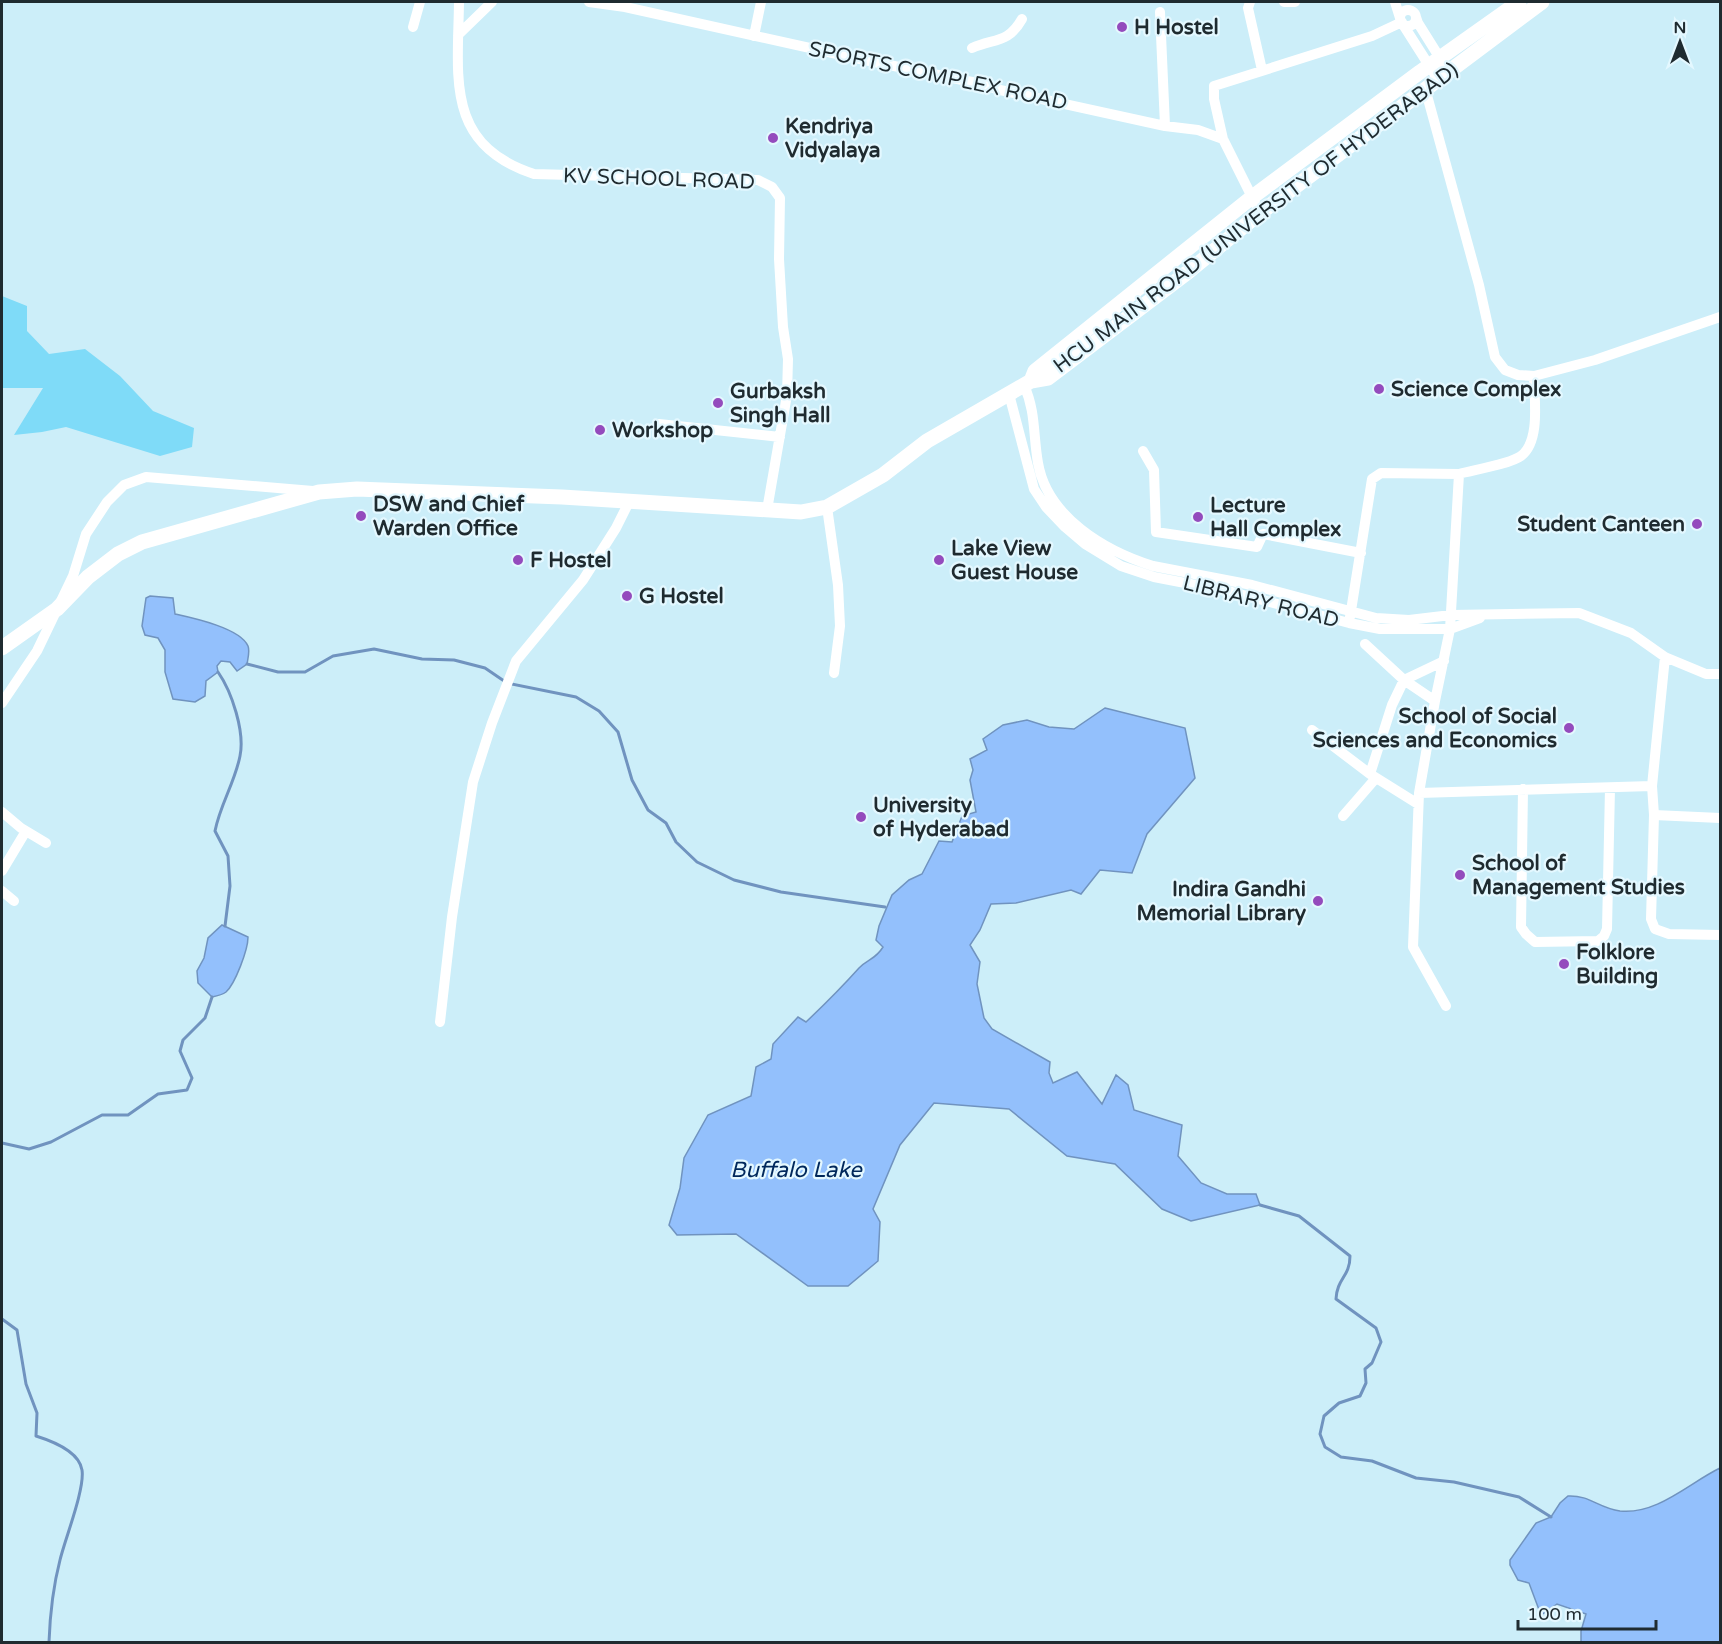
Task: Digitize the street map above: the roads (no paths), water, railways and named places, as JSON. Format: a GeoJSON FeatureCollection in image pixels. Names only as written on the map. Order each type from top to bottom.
{"type":"FeatureCollection","features":[{"type":"Feature","properties":{"kind":"street"},"geometry":{"type":"LineString","coordinates":[[413,27],[420,2]]}},
{"type":"Feature","properties":{"kind":"street","name":"KV SCHOOL ROAD"},"geometry":{"type":"LineString","coordinates":[[459,2],[459,85],[464,114],[479,141],[490,151],[524,171],[534,174],[758,180],[772,187],[780,198],[781,296],[788,359],[787,395],[767,510]]}},
{"type":"Feature","properties":{"kind":"street"},"geometry":{"type":"LineString","coordinates":[[458,35],[492,2]]}},
{"type":"Feature","properties":{"kind":"street","name":"SPORTS COMPLEX ROAD"},"geometry":{"type":"LineString","coordinates":[[589,2],[625,7],[1165,126],[1198,130],[1223,139]]}},
{"type":"Feature","properties":{"kind":"street"},"geometry":{"type":"LineString","coordinates":[[754,36],[761,2]]}},
{"type":"Feature","properties":{"kind":"street"},"geometry":{"type":"LineString","coordinates":[[1250,2],[1248,8],[1262,70]]}},
{"type":"Feature","properties":{"kind":"street"},"geometry":{"type":"LineString","coordinates":[[1284,2],[1295,2]]}},
{"type":"Feature","properties":{"kind":"street"},"geometry":{"type":"LineString","coordinates":[[1395,2],[1402,21],[1438,68]]}},
{"type":"Feature","properties":{"kind":"street","name":"HCU MAIN ROAD (UNIVERSITY OF HYDERABAD)"},"geometry":{"type":"LineString","coordinates":[[1028,383],[1047,378],[1188,272],[1260,213],[1425,88],[1438,68],[1519,2]]}},
{"type":"Feature","properties":{"kind":"street","name":"HCU MAIN ROAD (UNIVERSITY OF HYDERABAD)"},"geometry":{"type":"LineString","coordinates":[[1028,383],[1035,371],[1251,198],[1438,68],[1542,2]]}},
{"type":"Feature","properties":{"kind":"street"},"geometry":{"type":"LineString","coordinates":[[1402,21],[1404,11],[1412,8],[1438,68]]}},
{"type":"Feature","properties":{"kind":"street"},"geometry":{"type":"LineString","coordinates":[[1160,12],[1165,126]]}},
{"type":"Feature","properties":{"kind":"street"},"geometry":{"type":"LineString","coordinates":[[972,48],[1009,36],[1022,20]]}},
{"type":"Feature","properties":{"kind":"street"},"geometry":{"type":"LineString","coordinates":[[1260,213],[1223,139],[1214,99],[1214,86],[1372,36],[1402,21]]}},
{"type":"Feature","properties":{"kind":"street"},"geometry":{"type":"LineString","coordinates":[[1425,88],[1479,285],[1495,357],[1505,370],[1518,375],[1534,376],[1595,360],[1720,316]]}},
{"type":"Feature","properties":{"kind":"street"},"geometry":{"type":"LineString","coordinates":[[1350,618],[1372,479],[1381,473],[1459,474],[1521,457],[1528,449],[1535,432],[1534,376]]}},
{"type":"Feature","properties":{"kind":"street"},"geometry":{"type":"LineString","coordinates":[[2,703],[37,651],[73,576],[86,534],[107,502],[124,485],[146,477],[319,492],[357,489],[630,500],[801,512],[827,507],[883,475],[927,441],[1028,383],[1038,465],[1052,498],[1064,513],[1089,535],[1110,549],[1132,559],[1153,566],[1261,587],[1350,618],[1409,620],[1451,615],[1580,613],[1631,633],[1665,657],[1706,674],[1720,674]]}},
{"type":"Feature","properties":{"kind":"street","name":"LIBRARY ROAD"},"geometry":{"type":"LineString","coordinates":[[1009,394],[1034,489],[1046,507],[1085,544],[1121,566],[1154,577],[1350,618],[1380,629],[1450,629],[1489,615]]}},
{"type":"Feature","properties":{"kind":"street"},"geometry":{"type":"LineString","coordinates":[[659,424],[780,437]]}},
{"type":"Feature","properties":{"kind":"street"},"geometry":{"type":"LineString","coordinates":[[1143,451],[1154,470],[1156,532],[1257,547],[1263,534],[1361,554]]}},
{"type":"Feature","properties":{"kind":"street"},"geometry":{"type":"LineString","coordinates":[[1446,1006],[1413,947],[1419,799],[1435,701],[1450,629],[1459,474]]}},
{"type":"Feature","properties":{"kind":"street"},"geometry":{"type":"LineString","coordinates":[[2,648],[57,609],[88,577],[110,560],[142,542],[319,492]]}},
{"type":"Feature","properties":{"kind":"street"},"geometry":{"type":"LineString","coordinates":[[440,1022],[452,917],[473,782],[492,723],[516,661],[583,580],[616,528],[630,500]]}},
{"type":"Feature","properties":{"kind":"street"},"geometry":{"type":"LineString","coordinates":[[827,507],[838,585],[840,626],[834,673]]}},
{"type":"Feature","properties":{"kind":"street"},"geometry":{"type":"LineString","coordinates":[[1365,645],[1404,680],[1435,701]]}},
{"type":"Feature","properties":{"kind":"street"},"geometry":{"type":"LineString","coordinates":[[1665,657],[1652,786],[1654,815],[1651,919],[1655,928],[1669,934],[1720,935]]}},
{"type":"Feature","properties":{"kind":"street"},"geometry":{"type":"LineString","coordinates":[[1343,816],[1373,776],[1392,705],[1404,680],[1444,661]]}},
{"type":"Feature","properties":{"kind":"street"},"geometry":{"type":"LineString","coordinates":[[1312,730],[1373,776],[1419,799],[1523,789],[1652,786]]}},
{"type":"Feature","properties":{"kind":"street"},"geometry":{"type":"LineString","coordinates":[[1523,789],[1521,927],[1535,942],[1598,942],[1604,936],[1607,928],[1610,788]]}},
{"type":"Feature","properties":{"kind":"street"},"geometry":{"type":"LineString","coordinates":[[2,812],[46,843]]}},
{"type":"Feature","properties":{"kind":"street"},"geometry":{"type":"LineString","coordinates":[[1654,815],[1720,818]]}},
{"type":"Feature","properties":{"kind":"street"},"geometry":{"type":"LineString","coordinates":[[2,871],[26,831]]}},
{"type":"Feature","properties":{"kind":"street"},"geometry":{"type":"LineString","coordinates":[[2,891],[14,901]]}},
{"type":"Feature","properties":{"kind":"water"},"geometry":{"type":"Polygon","coordinates":[[[150,596],[173,598],[175,614],[215,625],[236,634],[248,646],[247,664],[237,671],[230,662],[221,661],[217,666],[218,672],[206,681],[205,696],[195,702],[173,699],[165,672],[165,650],[158,638],[145,635],[142,626],[146,598],[150,596]]]}},
{"type":"Feature","properties":{"kind":"water","name":"Buffalo Lake"},"geometry":{"type":"Polygon","coordinates":[[[1105,708],[1185,728],[1195,778],[1147,834],[1132,873],[1100,870],[1081,894],[1071,890],[1016,903],[991,904],[980,930],[970,945],[980,962],[977,984],[984,1018],[992,1029],[1050,1062],[1049,1073],[1053,1083],[1077,1072],[1102,1104],[1116,1075],[1128,1085],[1134,1110],[1182,1125],[1178,1156],[1201,1183],[1227,1194],[1256,1194],[1260,1205],[1191,1221],[1162,1209],[1115,1164],[1067,1156],[1009,1109],[934,1103],[900,1145],[873,1209],[880,1222],[878,1261],[848,1286],[808,1286],[736,1234],[677,1235],[669,1225],[680,1188],[684,1158],[708,1115],[751,1096],[756,1067],[771,1059],[773,1044],[798,1017],[806,1022],[883,947],[876,940],[879,926],[892,895],[909,880],[922,874],[939,841],[952,842],[962,816],[976,812],[970,780],[973,770],[970,759],[987,750],[983,739],[1003,725],[1027,720],[1049,727],[1074,729],[1105,708]]]}},
{"type":"Feature","properties":{"kind":"water"},"geometry":{"type":"Polygon","coordinates":[[[222,925],[248,937],[246,950],[230,988],[223,994],[212,997],[198,983],[197,971],[204,958],[208,938],[222,925]]]}},
{"type":"Feature","properties":{"kind":"water"},"geometry":{"type":"Polygon","coordinates":[[[1720,1468],[1720,1642],[1581,1642],[1581,1631],[1586,1614],[1557,1604],[1541,1615],[1529,1583],[1518,1580],[1510,1565],[1510,1560],[1536,1523],[1551,1517],[1560,1503],[1568,1496],[1576,1496],[1620,1511],[1634,1511],[1672,1497],[1720,1468]]]}},
{"type":"Feature","properties":{"kind":"waterway"},"geometry":{"type":"LineString","coordinates":[[247,664],[278,672],[305,672],[333,656],[374,649],[422,659],[454,660],[485,668],[507,683],[576,697],[599,711],[618,732],[632,780],[648,810],[666,823],[676,842],[697,862],[734,880],[781,892],[885,907]]}},
{"type":"Feature","properties":{"kind":"waterway"},"geometry":{"type":"LineString","coordinates":[[218,672],[236,712],[241,736],[238,766],[215,831],[228,856],[230,886],[225,926]]}},
{"type":"Feature","properties":{"kind":"waterway"},"geometry":{"type":"LineString","coordinates":[[2,1143],[29,1149],[51,1142],[102,1115],[128,1115],[158,1094],[187,1090],[192,1078],[180,1051],[183,1040],[205,1018],[212,997]]}},
{"type":"Feature","properties":{"kind":"waterway"},"geometry":{"type":"LineString","coordinates":[[1260,1205],[1299,1216],[1350,1256],[1348,1269],[1339,1286],[1336,1299],[1376,1328],[1381,1342],[1372,1363],[1365,1369],[1366,1383],[1360,1396],[1339,1403],[1324,1416],[1320,1434],[1325,1447],[1341,1457],[1372,1461],[1416,1478],[1454,1482],[1519,1497],[1551,1517]]}},
{"type":"Feature","properties":{"kind":"waterway"},"geometry":{"type":"LineString","coordinates":[[2,1319],[17,1330],[26,1384],[37,1413],[36,1436],[70,1452],[76,1457],[82,1470],[81,1489],[55,1580],[49,1642]]}},
{"type":"Feature","properties":{"kind":"place","name":"H Hostel"},"geometry":{"type":"Point","coordinates":[1122,27]}},
{"type":"Feature","properties":{"kind":"place","name":"Kendriya Vidyalaya"},"geometry":{"type":"Point","coordinates":[773,138]}},
{"type":"Feature","properties":{"kind":"place","name":"Science Complex"},"geometry":{"type":"Point","coordinates":[1379,389]}},
{"type":"Feature","properties":{"kind":"place","name":"Gurbaksh Singh Hall"},"geometry":{"type":"Point","coordinates":[718,403]}},
{"type":"Feature","properties":{"kind":"place","name":"Workshop"},"geometry":{"type":"Point","coordinates":[600,430]}},
{"type":"Feature","properties":{"kind":"place","name":"DSW and Chief Warden Office"},"geometry":{"type":"Point","coordinates":[361,516]}},
{"type":"Feature","properties":{"kind":"place","name":"Lecture Hall Complex"},"geometry":{"type":"Point","coordinates":[1198,517]}},
{"type":"Feature","properties":{"kind":"place","name":"Student Canteen"},"geometry":{"type":"Point","coordinates":[1697,524]}},
{"type":"Feature","properties":{"kind":"place","name":"F Hostel"},"geometry":{"type":"Point","coordinates":[518,560]}},
{"type":"Feature","properties":{"kind":"place","name":"Lake View Guest House"},"geometry":{"type":"Point","coordinates":[939,560]}},
{"type":"Feature","properties":{"kind":"place","name":"G Hostel"},"geometry":{"type":"Point","coordinates":[627,596]}},
{"type":"Feature","properties":{"kind":"place","name":"School of Social Sciences and Economics"},"geometry":{"type":"Point","coordinates":[1569,728]}},
{"type":"Feature","properties":{"kind":"place","name":"University of Hyderabad"},"geometry":{"type":"Point","coordinates":[861,817]}},
{"type":"Feature","properties":{"kind":"place","name":"School of Management Studies"},"geometry":{"type":"Point","coordinates":[1460,875]}},
{"type":"Feature","properties":{"kind":"place","name":"Indira Gandhi Memorial Library"},"geometry":{"type":"Point","coordinates":[1318,901]}},
{"type":"Feature","properties":{"kind":"place","name":"Folklore Building"},"geometry":{"type":"Point","coordinates":[1564,964]}}]}
